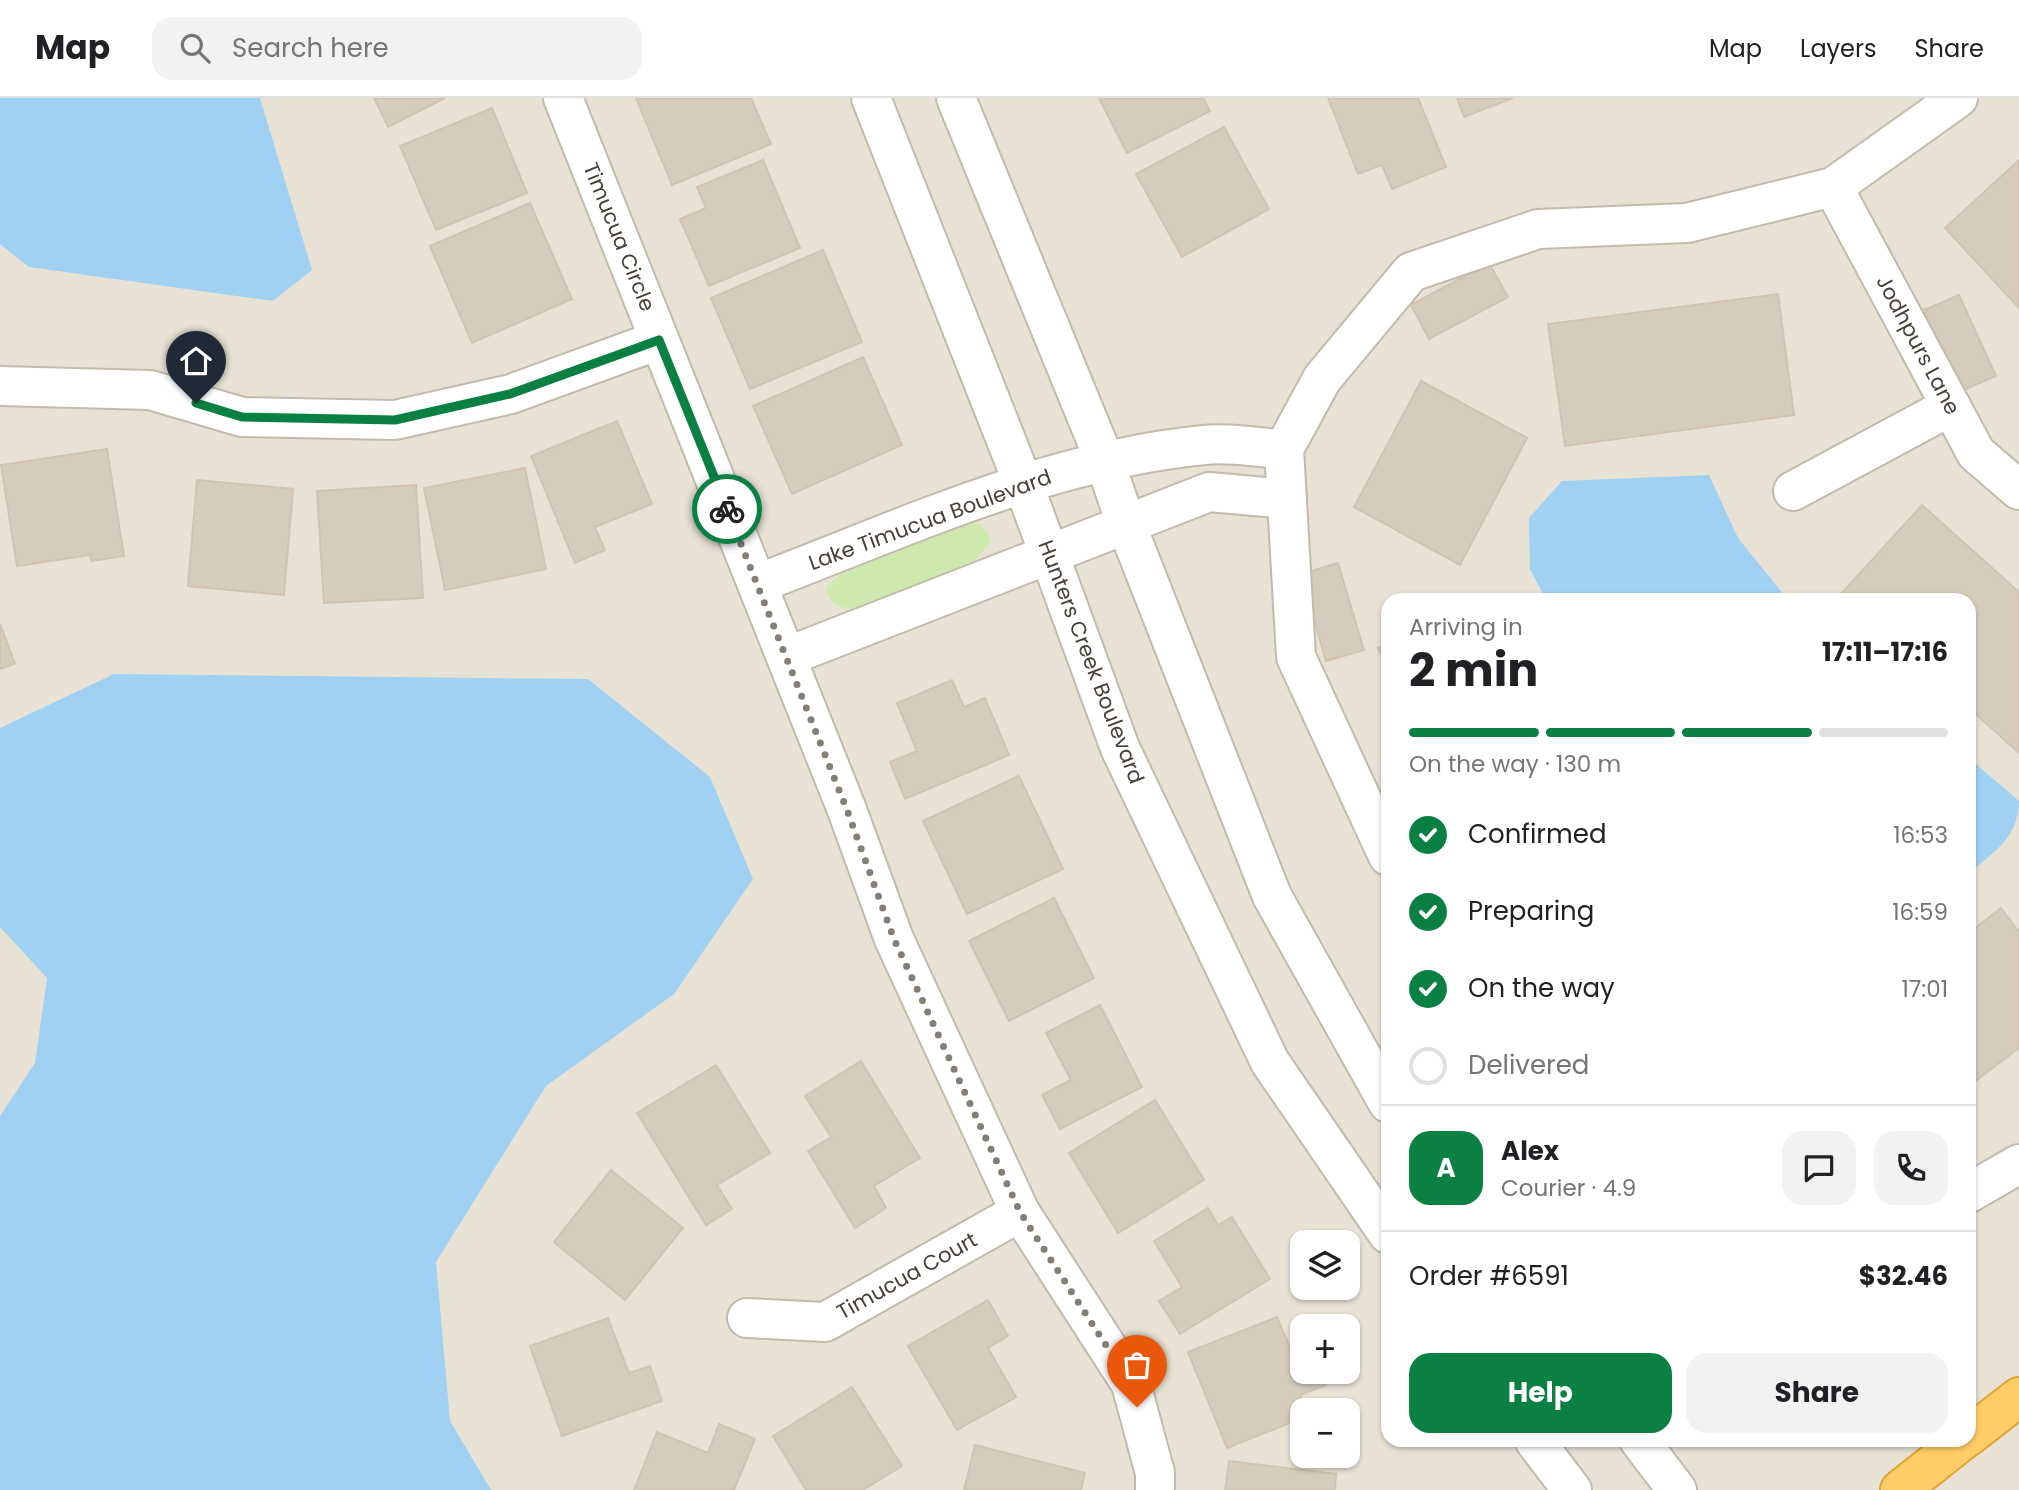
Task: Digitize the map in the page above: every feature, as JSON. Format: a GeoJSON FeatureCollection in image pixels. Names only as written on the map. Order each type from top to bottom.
{"type":"FeatureCollection","features":[{"type":"Feature","properties":{"kind":"highway"},"geometry":{"type":"LineString","coordinates":[[1976,1431],[2019,1397]]}},
{"type":"Feature","properties":{"kind":"highway"},"geometry":{"type":"LineString","coordinates":[[1900,1490],[1954,1447]]}},
{"type":"Feature","properties":{"kind":"street","name":"Timucua Circle"},"geometry":{"type":"LineString","coordinates":[[563,98],[786,657],[894,939],[1020,1212],[1131,1384],[1155,1473],[1155,1490]]}},
{"type":"Feature","properties":{"kind":"street","name":"Hunters Creek Boulevard"},"geometry":{"type":"LineString","coordinates":[[871,98],[1023,483],[1120,748],[1270,1062],[1381,1224]]}},
{"type":"Feature","properties":{"kind":"street"},"geometry":{"type":"LineString","coordinates":[[956,98],[1104,459],[1126,524],[1272,896],[1381,1091]]}},
{"type":"Feature","properties":{"kind":"street"},"geometry":{"type":"LineString","coordinates":[[1381,841],[1296,657],[1284,449],[1322,379],[1411,272],[1538,229],[1687,223],[1833,187],[1958,98]]}},
{"type":"Feature","properties":{"kind":"street","name":"Jodhpurs Lane"},"geometry":{"type":"LineString","coordinates":[[1833,187],[1976,453],[2019,490]]}},
{"type":"Feature","properties":{"kind":"street"},"geometry":{"type":"LineString","coordinates":[[0,386],[149,390],[242,417],[395,420],[510,394],[659,340]]}},
{"type":"Feature","properties":{"kind":"street"},"geometry":{"type":"LineString","coordinates":[[1793,491],[1951,406]]}},
{"type":"Feature","properties":{"kind":"street"},"geometry":{"type":"LineString","coordinates":[[1207,444],[1209,492]]}},
{"type":"Feature","properties":{"kind":"street","name":"Lake Timucua Boulevard"},"geometry":{"type":"LineString","coordinates":[[757,584],[1023,483],[1104,459],[1207,444],[1284,449]]}},
{"type":"Feature","properties":{"kind":"street"},"geometry":{"type":"LineString","coordinates":[[786,657],[1209,492],[1287,499]]}},
{"type":"Feature","properties":{"kind":"street"},"geometry":{"type":"LineString","coordinates":[[1976,1189],[2019,1164]]}},
{"type":"Feature","properties":{"kind":"street","name":"Timucua Court"},"geometry":{"type":"LineString","coordinates":[[747,1318],[825,1322],[1020,1212]]}},
{"type":"Feature","properties":{"kind":"street"},"geometry":{"type":"LineString","coordinates":[[1539,1447],[1572,1490]]}},
{"type":"Feature","properties":{"kind":"street"},"geometry":{"type":"LineString","coordinates":[[1644,1447],[1677,1490]]}},
{"type":"Feature","properties":{"kind":"shaded area"},"geometry":{"type":"Polygon","coordinates":[[[0,98],[2019,98],[2019,1490],[0,1490],[0,98]]]}},
{"type":"Feature","properties":{"kind":"green space"},"geometry":{"type":"Polygon","coordinates":[[[978,523],[989,535],[991,542],[973,562],[853,609],[836,604],[830,599],[826,589],[835,578],[851,567],[919,538],[978,523]]]}},
{"type":"Feature","properties":{"kind":"water"},"geometry":{"type":"Polygon","coordinates":[[[0,98],[260,98],[312,270],[273,301],[29,267],[0,244],[0,98]]]}},
{"type":"Feature","properties":{"kind":"water"},"geometry":{"type":"Polygon","coordinates":[[[1709,475],[1738,538],[1782,593],[1542,593],[1530,569],[1529,518],[1562,481],[1709,475]]]}},
{"type":"Feature","properties":{"kind":"water"},"geometry":{"type":"Polygon","coordinates":[[[114,674],[588,679],[710,777],[753,879],[674,994],[546,1086],[436,1262],[450,1421],[491,1490],[0,1490],[0,1116],[35,1063],[47,978],[0,927],[0,728],[114,674]]]}},
{"type":"Feature","properties":{"kind":"water"},"geometry":{"type":"Polygon","coordinates":[[[1976,764],[2019,801],[2015,824],[1996,850],[1976,867],[1976,764]]]}},
{"type":"Feature","properties":{"kind":"building"},"geometry":{"type":"Polygon","coordinates":[[[374,98],[445,98],[388,127],[374,98]]]}},
{"type":"Feature","properties":{"kind":"building"},"geometry":{"type":"Polygon","coordinates":[[[636,98],[751,98],[771,144],[672,185],[636,98]]]}},
{"type":"Feature","properties":{"kind":"building"},"geometry":{"type":"Polygon","coordinates":[[[1099,98],[1203,98],[1210,111],[1127,153],[1099,98]]]}},
{"type":"Feature","properties":{"kind":"building"},"geometry":{"type":"Polygon","coordinates":[[[1328,98],[1418,98],[1446,167],[1392,189],[1382,165],[1358,174],[1328,98]]]}},
{"type":"Feature","properties":{"kind":"building"},"geometry":{"type":"Polygon","coordinates":[[[1457,98],[1513,98],[1464,117],[1457,98]]]}},
{"type":"Feature","properties":{"kind":"building"},"geometry":{"type":"Polygon","coordinates":[[[492,108],[527,193],[436,230],[400,146],[492,108]]]}},
{"type":"Feature","properties":{"kind":"building"},"geometry":{"type":"Polygon","coordinates":[[[1224,127],[1269,209],[1182,257],[1136,174],[1224,127]]]}},
{"type":"Feature","properties":{"kind":"building"},"geometry":{"type":"Polygon","coordinates":[[[763,160],[800,248],[709,286],[680,219],[706,208],[697,187],[763,160]]]}},
{"type":"Feature","properties":{"kind":"building"},"geometry":{"type":"Polygon","coordinates":[[[2019,160],[2019,308],[1945,228],[2019,160]]]}},
{"type":"Feature","properties":{"kind":"building"},"geometry":{"type":"Polygon","coordinates":[[[530,203],[572,299],[472,343],[430,246],[530,203]]]}},
{"type":"Feature","properties":{"kind":"building"},"geometry":{"type":"Polygon","coordinates":[[[823,250],[862,342],[750,389],[711,298],[823,250]]]}},
{"type":"Feature","properties":{"kind":"building"},"geometry":{"type":"Polygon","coordinates":[[[1489,263],[1508,297],[1429,339],[1411,305],[1489,263]]]}},
{"type":"Feature","properties":{"kind":"building"},"geometry":{"type":"Polygon","coordinates":[[[1778,294],[1794,415],[1565,446],[1548,324],[1778,294]]]}},
{"type":"Feature","properties":{"kind":"building"},"geometry":{"type":"Polygon","coordinates":[[[1959,295],[1996,376],[1961,391],[1924,310],[1959,295]]]}},
{"type":"Feature","properties":{"kind":"building"},"geometry":{"type":"Polygon","coordinates":[[[863,357],[902,445],[792,494],[753,406],[863,357]]]}},
{"type":"Feature","properties":{"kind":"building"},"geometry":{"type":"Polygon","coordinates":[[[1421,381],[1527,438],[1460,565],[1354,507],[1421,381]]]}},
{"type":"Feature","properties":{"kind":"building"},"geometry":{"type":"Polygon","coordinates":[[[617,421],[652,504],[595,527],[605,550],[575,563],[531,456],[617,421]]]}},
{"type":"Feature","properties":{"kind":"building"},"geometry":{"type":"Polygon","coordinates":[[[107,449],[124,556],[91,561],[90,555],[17,566],[1,465],[107,449]]]}},
{"type":"Feature","properties":{"kind":"building"},"geometry":{"type":"Polygon","coordinates":[[[525,468],[546,569],[445,590],[424,488],[525,468]]]}},
{"type":"Feature","properties":{"kind":"building"},"geometry":{"type":"Polygon","coordinates":[[[197,480],[293,489],[284,595],[188,586],[197,480]]]}},
{"type":"Feature","properties":{"kind":"building"},"geometry":{"type":"Polygon","coordinates":[[[416,485],[423,598],[324,603],[317,491],[416,485]]]}},
{"type":"Feature","properties":{"kind":"building"},"geometry":{"type":"Polygon","coordinates":[[[1922,505],[2019,592],[2019,753],[1976,714],[1976,593],[1842,593],[1922,505]]]}},
{"type":"Feature","properties":{"kind":"building"},"geometry":{"type":"Polygon","coordinates":[[[1338,563],[1364,650],[1326,661],[1301,574],[1338,563]]]}},
{"type":"Feature","properties":{"kind":"building"},"geometry":{"type":"Polygon","coordinates":[[[0,624],[15,664],[0,669],[0,624]]]}},
{"type":"Feature","properties":{"kind":"building"},"geometry":{"type":"Polygon","coordinates":[[[952,680],[964,707],[985,698],[1009,755],[905,799],[890,762],[917,751],[897,703],[952,680]]]}},
{"type":"Feature","properties":{"kind":"building"},"geometry":{"type":"Polygon","coordinates":[[[1019,776],[1063,869],[967,914],[923,821],[1019,776]]]}},
{"type":"Feature","properties":{"kind":"building"},"geometry":{"type":"Polygon","coordinates":[[[1054,898],[1094,978],[1009,1021],[969,941],[1054,898]]]}},
{"type":"Feature","properties":{"kind":"building"},"geometry":{"type":"Polygon","coordinates":[[[2001,908],[2019,932],[2019,1048],[1976,1081],[1976,928],[2001,908]]]}},
{"type":"Feature","properties":{"kind":"building"},"geometry":{"type":"Polygon","coordinates":[[[1100,1005],[1142,1087],[1060,1129],[1042,1095],[1071,1080],[1046,1033],[1100,1005]]]}},
{"type":"Feature","properties":{"kind":"building"},"geometry":{"type":"Polygon","coordinates":[[[861,1061],[920,1158],[874,1186],[886,1208],[855,1228],[808,1151],[831,1137],[805,1096],[861,1061]]]}},
{"type":"Feature","properties":{"kind":"building"},"geometry":{"type":"Polygon","coordinates":[[[716,1065],[770,1153],[717,1185],[732,1209],[706,1225],[637,1113],[716,1065]]]}},
{"type":"Feature","properties":{"kind":"building"},"geometry":{"type":"Polygon","coordinates":[[[1155,1100],[1204,1180],[1118,1233],[1069,1153],[1155,1100]]]}},
{"type":"Feature","properties":{"kind":"building"},"geometry":{"type":"Polygon","coordinates":[[[611,1170],[683,1228],[625,1300],[554,1242],[611,1170]]]}},
{"type":"Feature","properties":{"kind":"building"},"geometry":{"type":"Polygon","coordinates":[[[1208,1208],[1218,1225],[1232,1217],[1270,1279],[1180,1334],[1159,1301],[1182,1287],[1154,1241],[1208,1208]]]}},
{"type":"Feature","properties":{"kind":"building"},"geometry":{"type":"Polygon","coordinates":[[[988,1300],[1008,1336],[988,1348],[1016,1397],[957,1430],[908,1346],[988,1300]]]}},
{"type":"Feature","properties":{"kind":"building"},"geometry":{"type":"Polygon","coordinates":[[[1277,1317],[1290,1348],[1290,1384],[1326,1385],[1300,1395],[1301,1398],[1290,1398],[1290,1423],[1227,1448],[1188,1352],[1277,1317]]]}},
{"type":"Feature","properties":{"kind":"building"},"geometry":{"type":"Polygon","coordinates":[[[608,1318],[629,1373],[650,1366],[662,1401],[562,1436],[530,1346],[608,1318]]]}},
{"type":"Feature","properties":{"kind":"building"},"geometry":{"type":"Polygon","coordinates":[[[852,1387],[902,1466],[863,1490],[806,1490],[773,1436],[852,1387]]]}},
{"type":"Feature","properties":{"kind":"building"},"geometry":{"type":"Polygon","coordinates":[[[719,1424],[755,1439],[734,1490],[634,1490],[657,1432],[708,1453],[719,1424]]]}},
{"type":"Feature","properties":{"kind":"building"},"geometry":{"type":"Polygon","coordinates":[[[975,1445],[1085,1473],[1081,1490],[964,1490],[975,1445]]]}},
{"type":"Feature","properties":{"kind":"building"},"geometry":{"type":"Polygon","coordinates":[[[1229,1461],[1336,1474],[1335,1490],[1225,1490],[1229,1461]]]}},
{"type":"Feature","properties":{"kind":"way so far"},"geometry":{"type":"LineString","coordinates":[[727,509],[847,810],[894,939],[1020,1212],[1131,1384],[1137,1407]]}},
{"type":"Feature","properties":{"kind":"route"},"geometry":{"type":"LineString","coordinates":[[196,403],[242,417],[395,420],[510,394],[659,340],[727,509]]}}]}
